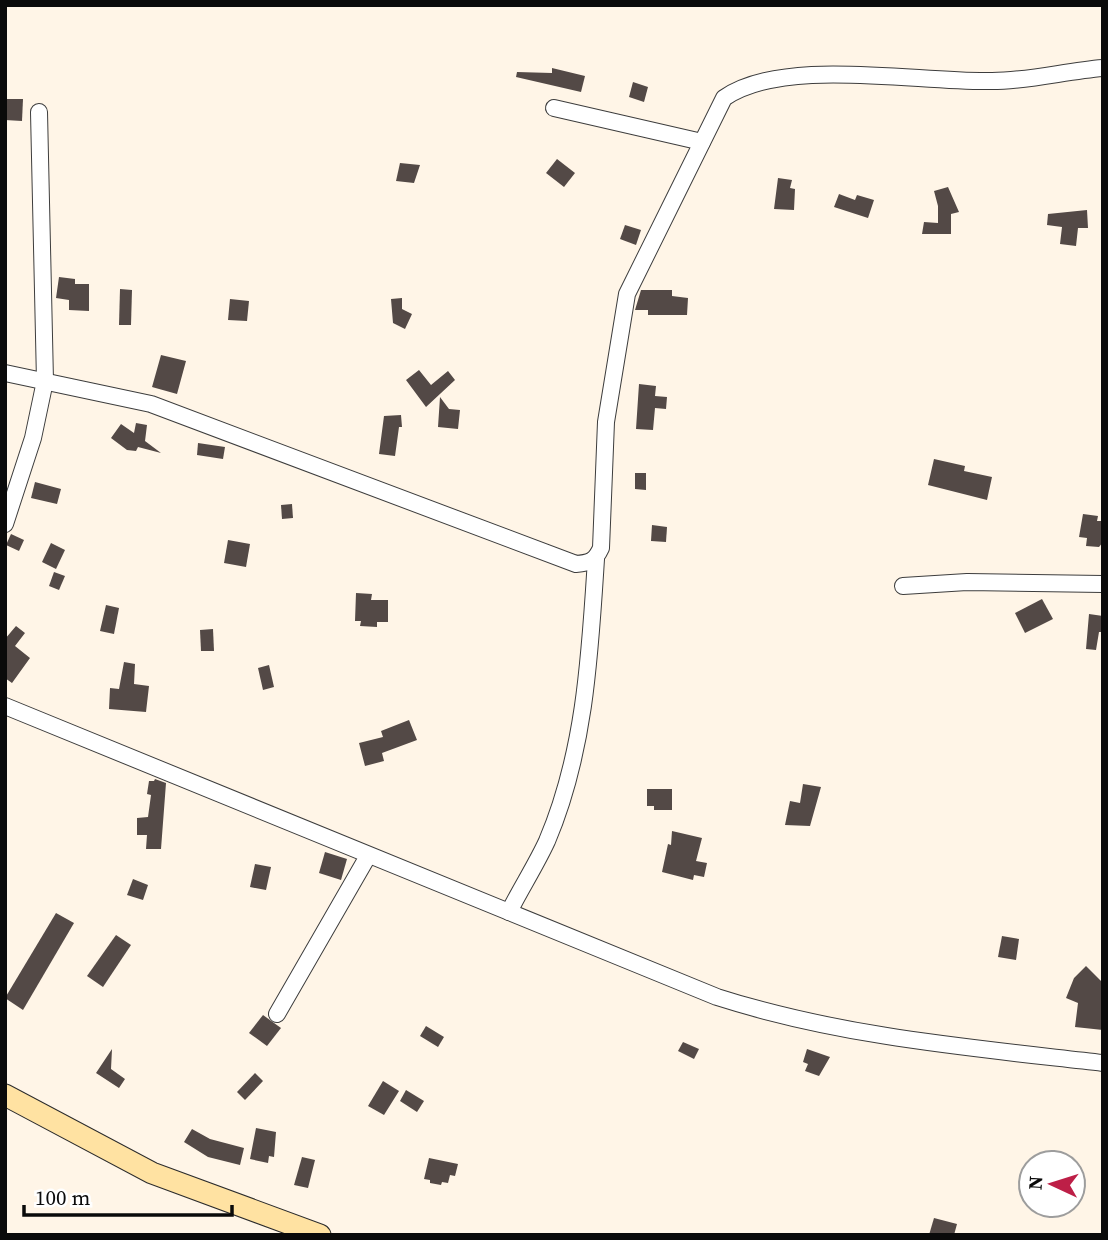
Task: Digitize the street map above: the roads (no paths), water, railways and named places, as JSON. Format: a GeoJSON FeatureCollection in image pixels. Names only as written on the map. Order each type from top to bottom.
{"type":"FeatureCollection","features":[{"type":"Feature","properties":{"kind":"street"},"geometry":{"type":"LineString","coordinates":[[509,912],[546,843],[562,802],[579,735],[590,655],[596,559],[601,548],[606,422],[622,315],[635,276],[724,98],[742,86],[800,75],[992,81],[1103,68]]}},
{"type":"Feature","properties":{"kind":"street"},"geometry":{"type":"LineString","coordinates":[[554,108],[702,142]]}},
{"type":"Feature","properties":{"kind":"street"},"geometry":{"type":"LineString","coordinates":[[5,524],[33,438],[45,381],[39,112]]}},
{"type":"Feature","properties":{"kind":"street"},"geometry":{"type":"LineString","coordinates":[[5,373],[151,404],[576,564],[596,559]]}},
{"type":"Feature","properties":{"kind":"street"},"geometry":{"type":"LineString","coordinates":[[903,586],[1005,582],[1103,584]]}},
{"type":"Feature","properties":{"kind":"street"},"geometry":{"type":"LineString","coordinates":[[5,706],[717,997],[777,1016],[857,1032],[1103,1063]]}},
{"type":"Feature","properties":{"kind":"street"},"geometry":{"type":"LineString","coordinates":[[277,1014],[368,856]]}},
{"type":"Feature","properties":{"kind":"street"},"geometry":{"type":"LineString","coordinates":[[5,1095],[152,1173],[320,1235]]}}]}
